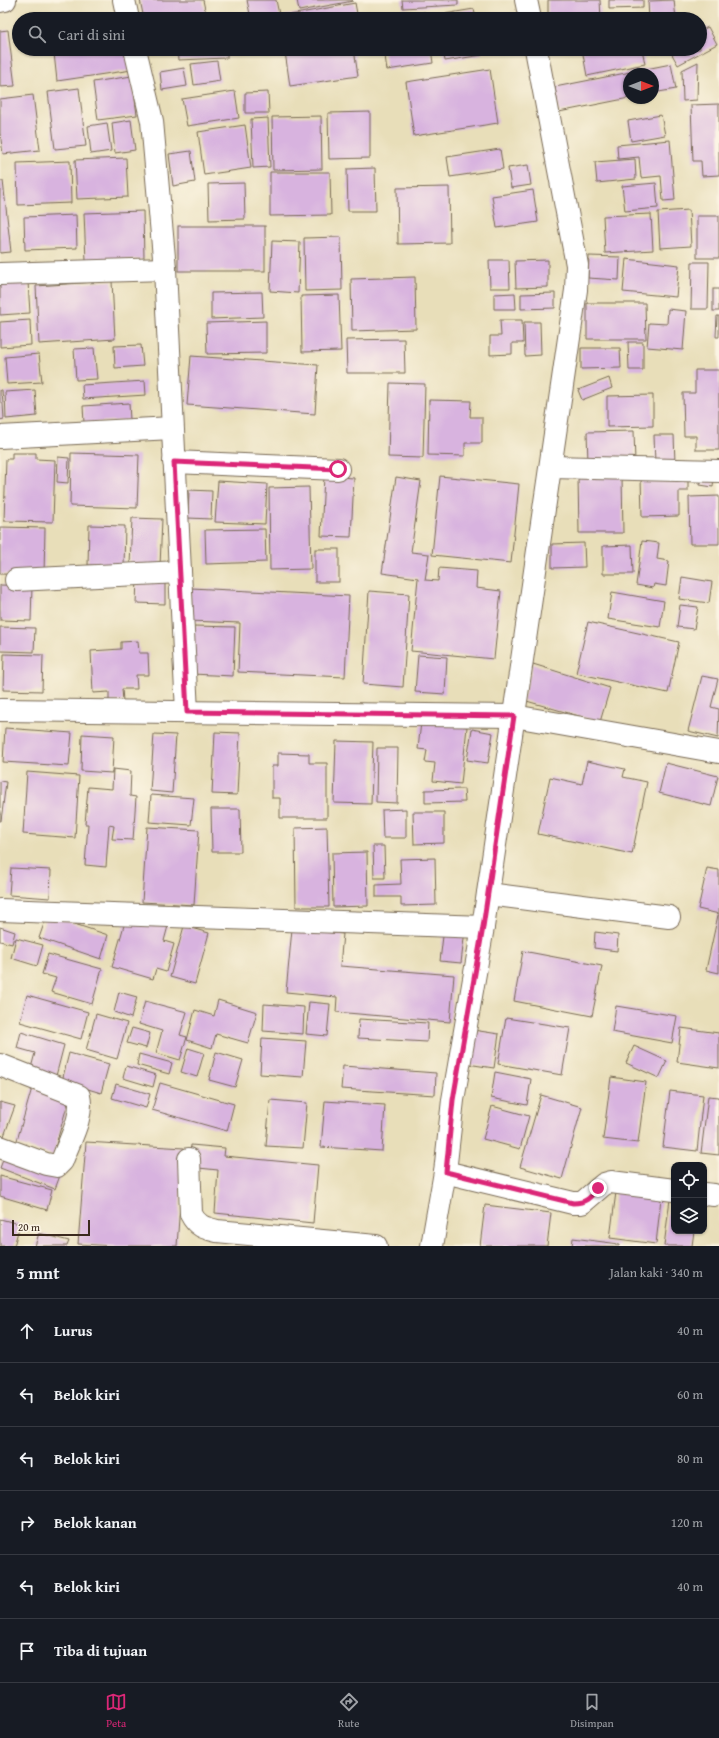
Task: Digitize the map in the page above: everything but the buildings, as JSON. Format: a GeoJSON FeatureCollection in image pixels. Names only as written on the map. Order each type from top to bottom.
{"type":"FeatureCollection","features":[{"type":"Feature","properties":{"kind":"street"},"geometry":{"type":"LineString","coordinates":[[0,1],[5,0]]}},
{"type":"Feature","properties":{"kind":"street"},"geometry":{"type":"LineString","coordinates":[[124,0],[127,12]]}},
{"type":"Feature","properties":{"kind":"street"},"geometry":{"type":"LineString","coordinates":[[526,0],[529,12]]}},
{"type":"Feature","properties":{"kind":"street"},"geometry":{"type":"LineString","coordinates":[[137,56],[152,121],[165,269],[187,712]]}},
{"type":"Feature","properties":{"kind":"street"},"geometry":{"type":"LineString","coordinates":[[432,1246],[446,1172],[453,1100],[488,894],[576,290],[577,264],[537,56]]}},
{"type":"Feature","properties":{"kind":"street"},"geometry":{"type":"LineString","coordinates":[[0,274],[165,269]]}},
{"type":"Feature","properties":{"kind":"street"},"geometry":{"type":"LineString","coordinates":[[0,436],[172,428]]}},
{"type":"Feature","properties":{"kind":"street"},"geometry":{"type":"LineString","coordinates":[[174,462],[338,469]]}},
{"type":"Feature","properties":{"kind":"street"},"geometry":{"type":"LineString","coordinates":[[551,467],[719,471]]}},
{"type":"Feature","properties":{"kind":"street"},"geometry":{"type":"LineString","coordinates":[[16,580],[180,572]]}},
{"type":"Feature","properties":{"kind":"street"},"geometry":{"type":"LineString","coordinates":[[0,710],[514,716],[719,752]]}},
{"type":"Feature","properties":{"kind":"street"},"geometry":{"type":"LineString","coordinates":[[488,894],[669,917]]}},
{"type":"Feature","properties":{"kind":"street"},"geometry":{"type":"LineString","coordinates":[[0,910],[483,927]]}},
{"type":"Feature","properties":{"kind":"street"},"geometry":{"type":"LineString","coordinates":[[0,1066],[64,1089],[79,1096],[81,1103],[78,1117],[62,1161],[57,1166],[46,1164],[0,1147]]}},
{"type":"Feature","properties":{"kind":"street"},"geometry":{"type":"LineString","coordinates":[[189,1159],[190,1214],[195,1222],[201,1227],[217,1231],[376,1246]]}},
{"type":"Feature","properties":{"kind":"street"},"geometry":{"type":"LineString","coordinates":[[446,1172],[573,1203],[582,1203],[604,1184],[611,1182],[671,1190]]}},
{"type":"Feature","properties":{"kind":"route"},"geometry":{"type":"LineString","coordinates":[[338,469],[174,462],[187,712],[514,716],[483,927],[453,1100],[446,1172],[573,1203],[582,1203],[590,1198],[598,1188]]}}]}
